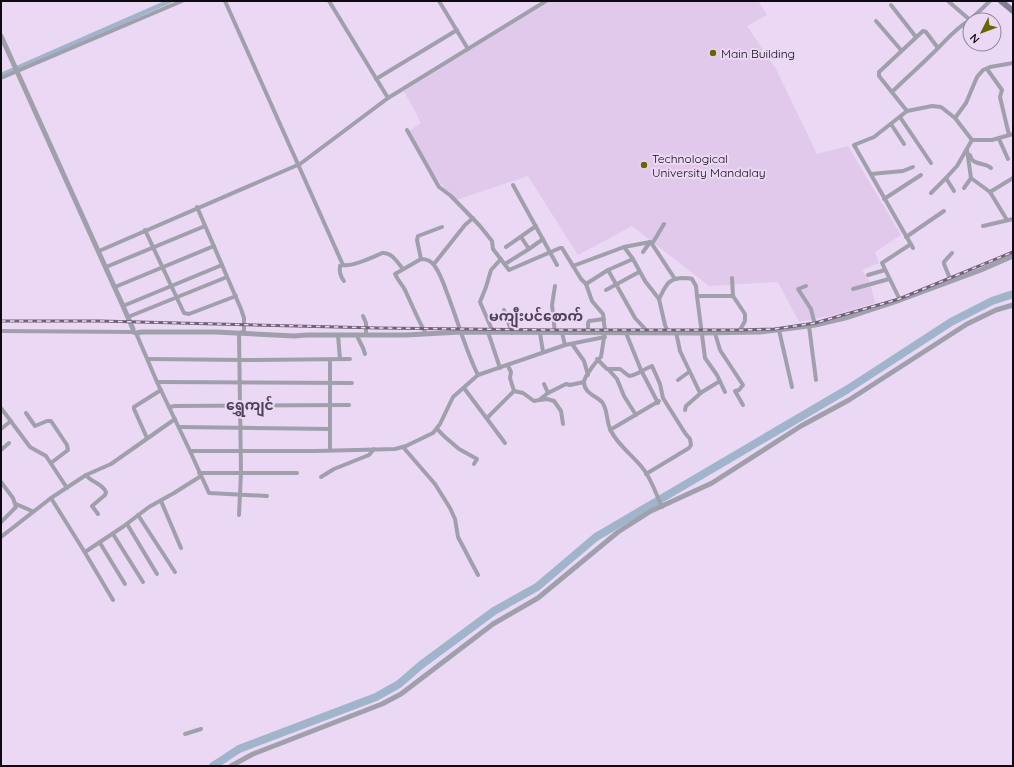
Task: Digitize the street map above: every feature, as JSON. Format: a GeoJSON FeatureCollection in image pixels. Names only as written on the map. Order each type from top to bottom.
{"type":"FeatureCollection","features":[{"type":"Feature","properties":{"kind":"main road"},"geometry":{"type":"LineString","coordinates":[[1001,1],[1013,11]]}},
{"type":"Feature","properties":{"kind":"street"},"geometry":{"type":"LineString","coordinates":[[1,78],[182,1]]}},
{"type":"Feature","properties":{"kind":"street"},"geometry":{"type":"LineString","coordinates":[[225,1],[343,265]]}},
{"type":"Feature","properties":{"kind":"street"},"geometry":{"type":"LineString","coordinates":[[329,1],[388,98]]}},
{"type":"Feature","properties":{"kind":"street"},"geometry":{"type":"LineString","coordinates":[[439,1],[468,49]]}},
{"type":"Feature","properties":{"kind":"street"},"geometry":{"type":"LineString","coordinates":[[99,251],[298,164],[388,98],[546,1]]}},
{"type":"Feature","properties":{"kind":"street"},"geometry":{"type":"LineString","coordinates":[[892,92],[955,30],[970,20],[948,1]]}},
{"type":"Feature","properties":{"kind":"street"},"geometry":{"type":"LineString","coordinates":[[978,12],[990,1]]}},
{"type":"Feature","properties":{"kind":"street"},"geometry":{"type":"LineString","coordinates":[[891,6],[916,37]]}},
{"type":"Feature","properties":{"kind":"street"},"geometry":{"type":"LineString","coordinates":[[876,21],[902,50]]}},
{"type":"Feature","properties":{"kind":"street"},"geometry":{"type":"LineString","coordinates":[[376,79],[457,30]]}},
{"type":"Feature","properties":{"kind":"street"},"geometry":{"type":"LineString","coordinates":[[907,111],[880,76],[879,72],[923,31],[925,31],[938,48]]}},
{"type":"Feature","properties":{"kind":"street"},"geometry":{"type":"LineString","coordinates":[[1,36],[99,251],[134,333],[148,358],[157,382],[209,493],[267,496]]}},
{"type":"Feature","properties":{"kind":"street"},"geometry":{"type":"LineString","coordinates":[[955,118],[966,103],[977,76],[982,70],[1013,63]]}},
{"type":"Feature","properties":{"kind":"street"},"geometry":{"type":"LineString","coordinates":[[972,140],[999,139],[1011,134],[1000,96],[1002,90],[987,68]]}},
{"type":"Feature","properties":{"kind":"street"},"geometry":{"type":"LineString","coordinates":[[900,300],[889,279],[883,262],[912,246],[854,145],[874,137],[907,111],[932,106],[941,107],[955,118],[972,140]]}},
{"type":"Feature","properties":{"kind":"street"},"geometry":{"type":"LineString","coordinates":[[900,117],[931,163]]}},
{"type":"Feature","properties":{"kind":"street"},"geometry":{"type":"LineString","coordinates":[[891,124],[904,144]]}},
{"type":"Feature","properties":{"kind":"street"},"geometry":{"type":"LineString","coordinates":[[407,130],[439,187],[451,196],[460,207],[473,218],[492,241],[493,249],[510,270],[561,247],[581,279],[586,284],[592,301],[602,312],[604,319],[605,335],[601,357],[598,359],[584,382],[585,388],[590,394],[602,402],[605,408],[610,430],[618,442],[642,467],[661,505]]}},
{"type":"Feature","properties":{"kind":"street"},"geometry":{"type":"LineString","coordinates":[[999,139],[1008,159]]}},
{"type":"Feature","properties":{"kind":"street"},"geometry":{"type":"LineString","coordinates":[[931,193],[957,166],[972,140]]}},
{"type":"Feature","properties":{"kind":"street"},"geometry":{"type":"LineString","coordinates":[[968,148],[972,160],[978,164],[987,165],[991,168]]}},
{"type":"Feature","properties":{"kind":"street"},"geometry":{"type":"LineString","coordinates":[[964,188],[971,178],[968,148]]}},
{"type":"Feature","properties":{"kind":"street"},"geometry":{"type":"LineString","coordinates":[[871,174],[903,171],[913,167]]}},
{"type":"Feature","properties":{"kind":"street"},"geometry":{"type":"LineString","coordinates":[[884,199],[921,174]]}},
{"type":"Feature","properties":{"kind":"street"},"geometry":{"type":"LineString","coordinates":[[946,178],[954,191]]}},
{"type":"Feature","properties":{"kind":"street"},"geometry":{"type":"LineString","coordinates":[[971,178],[990,192],[1006,220]]}},
{"type":"Feature","properties":{"kind":"street"},"geometry":{"type":"LineString","coordinates":[[990,192],[1013,178]]}},
{"type":"Feature","properties":{"kind":"street"},"geometry":{"type":"LineString","coordinates":[[513,185],[557,266]]}},
{"type":"Feature","properties":{"kind":"street"},"geometry":{"type":"LineString","coordinates":[[197,207],[228,277],[244,318],[244,331],[239,334]]}},
{"type":"Feature","properties":{"kind":"street"},"geometry":{"type":"LineString","coordinates":[[906,237],[944,211]]}},
{"type":"Feature","properties":{"kind":"street"},"geometry":{"type":"LineString","coordinates":[[434,264],[465,225],[473,218]]}},
{"type":"Feature","properties":{"kind":"street"},"geometry":{"type":"LineString","coordinates":[[983,226],[1013,219]]}},
{"type":"Feature","properties":{"kind":"street"},"geometry":{"type":"LineString","coordinates":[[643,252],[664,224]]}},
{"type":"Feature","properties":{"kind":"street"},"geometry":{"type":"LineString","coordinates":[[106,267],[205,226]]}},
{"type":"Feature","properties":{"kind":"street"},"geometry":{"type":"LineString","coordinates":[[506,247],[536,226]]}},
{"type":"Feature","properties":{"kind":"street"},"geometry":{"type":"LineString","coordinates":[[420,259],[417,240],[418,236],[442,227]]}},
{"type":"Feature","properties":{"kind":"street"},"geometry":{"type":"LineString","coordinates":[[145,230],[182,310],[186,314],[236,296]]}},
{"type":"Feature","properties":{"kind":"street"},"geometry":{"type":"LineString","coordinates":[[521,237],[529,249]]}},
{"type":"Feature","properties":{"kind":"street"},"geometry":{"type":"LineString","coordinates":[[505,264],[543,238]]}},
{"type":"Feature","properties":{"kind":"street"},"geometry":{"type":"LineString","coordinates":[[573,266],[624,247],[651,243]]}},
{"type":"Feature","properties":{"kind":"street"},"geometry":{"type":"LineString","coordinates":[[651,243],[675,279]]}},
{"type":"Feature","properties":{"kind":"street"},"geometry":{"type":"LineString","coordinates":[[115,288],[214,246]]}},
{"type":"Feature","properties":{"kind":"street"},"geometry":{"type":"LineString","coordinates":[[624,247],[633,259],[639,272],[659,299],[668,332]]}},
{"type":"Feature","properties":{"kind":"street"},"geometry":{"type":"LineString","coordinates":[[344,281],[340,276],[340,266],[352,264],[382,253],[387,252],[391,255],[403,269]]}},
{"type":"Feature","properties":{"kind":"street"},"geometry":{"type":"LineString","coordinates":[[950,281],[944,262],[952,253]]}},
{"type":"Feature","properties":{"kind":"street"},"geometry":{"type":"LineString","coordinates":[[190,451],[395,449],[427,436],[437,429],[453,397],[478,375],[508,366],[565,345],[605,335],[626,333],[738,332],[779,330],[815,325],[845,318],[900,300],[1013,256]]}},
{"type":"Feature","properties":{"kind":"street"},"geometry":{"type":"LineString","coordinates":[[426,334],[417,319],[402,284],[398,281],[395,274],[420,259],[425,259],[434,264],[445,288],[462,332],[469,356],[478,375]]}},
{"type":"Feature","properties":{"kind":"street"},"geometry":{"type":"LineString","coordinates":[[500,368],[480,302],[491,270],[501,259]]}},
{"type":"Feature","properties":{"kind":"street"},"geometry":{"type":"LineString","coordinates":[[586,284],[608,270],[633,259]]}},
{"type":"Feature","properties":{"kind":"street"},"geometry":{"type":"LineString","coordinates":[[123,306],[222,265]]}},
{"type":"Feature","properties":{"kind":"street"},"geometry":{"type":"LineString","coordinates":[[608,270],[635,318],[648,332]]}},
{"type":"Feature","properties":{"kind":"street"},"geometry":{"type":"LineString","coordinates":[[868,275],[885,270]]}},
{"type":"Feature","properties":{"kind":"street"},"geometry":{"type":"LineString","coordinates":[[606,290],[639,272]]}},
{"type":"Feature","properties":{"kind":"street"},"geometry":{"type":"LineString","coordinates":[[128,317],[228,277]]}},
{"type":"Feature","properties":{"kind":"street"},"geometry":{"type":"LineString","coordinates":[[732,278],[733,296],[745,314],[744,321],[738,332]]}},
{"type":"Feature","properties":{"kind":"street"},"geometry":{"type":"LineString","coordinates":[[659,299],[666,285],[672,280],[692,279],[696,286],[705,358],[720,380],[725,392]]}},
{"type":"Feature","properties":{"kind":"street"},"geometry":{"type":"LineString","coordinates":[[853,289],[889,279]]}},
{"type":"Feature","properties":{"kind":"street"},"geometry":{"type":"LineString","coordinates":[[555,286],[552,305],[555,333]]}},
{"type":"Feature","properties":{"kind":"street"},"geometry":{"type":"LineString","coordinates":[[806,286],[798,289],[811,309],[815,325]]}},
{"type":"Feature","properties":{"kind":"street"},"geometry":{"type":"LineString","coordinates":[[697,296],[733,296]]}},
{"type":"Feature","properties":{"kind":"street"},"geometry":{"type":"LineString","coordinates":[[231,766],[253,754],[382,704],[401,694],[493,624],[538,598],[618,532],[651,511],[661,505],[712,483],[801,426],[849,400],[968,324],[996,310],[1013,305]]}},
{"type":"Feature","properties":{"kind":"street"},"geometry":{"type":"LineString","coordinates":[[504,310],[512,333]]}},
{"type":"Feature","properties":{"kind":"street"},"geometry":{"type":"LineString","coordinates":[[363,316],[366,323],[366,334]]}},
{"type":"Feature","properties":{"kind":"street"},"geometry":{"type":"LineString","coordinates":[[588,332],[589,321],[604,319]]}},
{"type":"Feature","properties":{"kind":"street"},"geometry":{"type":"LineString","coordinates":[[809,326],[816,380]]}},
{"type":"Feature","properties":{"kind":"street"},"geometry":{"type":"LineString","coordinates":[[1,330],[134,333],[200,332],[294,336],[462,332],[588,332],[605,335]]}},
{"type":"Feature","properties":{"kind":"street"},"geometry":{"type":"LineString","coordinates":[[779,330],[792,386]]}},
{"type":"Feature","properties":{"kind":"street"},"geometry":{"type":"LineString","coordinates":[[676,332],[680,351],[700,393]]}},
{"type":"Feature","properties":{"kind":"street"},"geometry":{"type":"LineString","coordinates":[[540,333],[543,352]]}},
{"type":"Feature","properties":{"kind":"street"},"geometry":{"type":"LineString","coordinates":[[562,333],[565,345]]}},
{"type":"Feature","properties":{"kind":"street"},"geometry":{"type":"LineString","coordinates":[[626,333],[641,370],[658,403]]}},
{"type":"Feature","properties":{"kind":"street"},"geometry":{"type":"LineString","coordinates":[[714,333],[720,350],[743,385],[735,391],[743,405]]}},
{"type":"Feature","properties":{"kind":"street"},"geometry":{"type":"LineString","coordinates":[[239,334],[241,473],[240,514]]}},
{"type":"Feature","properties":{"kind":"street"},"geometry":{"type":"LineString","coordinates":[[338,334],[340,359]]}},
{"type":"Feature","properties":{"kind":"street"},"geometry":{"type":"LineString","coordinates":[[358,335],[365,354]]}},
{"type":"Feature","properties":{"kind":"street"},"geometry":{"type":"LineString","coordinates":[[572,344],[584,361],[588,375]]}},
{"type":"Feature","properties":{"kind":"street"},"geometry":{"type":"LineString","coordinates":[[148,358],[240,360],[350,359]]}},
{"type":"Feature","properties":{"kind":"street"},"geometry":{"type":"LineString","coordinates":[[598,359],[614,374],[624,396],[636,414]]}},
{"type":"Feature","properties":{"kind":"street"},"geometry":{"type":"LineString","coordinates":[[330,360],[330,450]]}},
{"type":"Feature","properties":{"kind":"street"},"geometry":{"type":"LineString","coordinates":[[508,366],[511,372],[510,378],[514,391]]}},
{"type":"Feature","properties":{"kind":"street"},"geometry":{"type":"LineString","coordinates":[[607,368],[620,369],[629,376],[635,375],[641,370],[652,366],[660,384],[663,398],[690,439],[691,445],[689,448],[646,474]]}},
{"type":"Feature","properties":{"kind":"street"},"geometry":{"type":"LineString","coordinates":[[678,380],[689,372]]}},
{"type":"Feature","properties":{"kind":"street"},"geometry":{"type":"LineString","coordinates":[[684,410],[686,406],[700,393],[720,380]]}},
{"type":"Feature","properties":{"kind":"street"},"geometry":{"type":"LineString","coordinates":[[157,382],[352,383]]}},
{"type":"Feature","properties":{"kind":"street"},"geometry":{"type":"LineString","coordinates":[[539,400],[548,393],[566,384],[570,385],[584,382]]}},
{"type":"Feature","properties":{"kind":"street"},"geometry":{"type":"LineString","coordinates":[[544,384],[548,393]]}},
{"type":"Feature","properties":{"kind":"street"},"geometry":{"type":"LineString","coordinates":[[464,388],[505,443]]}},
{"type":"Feature","properties":{"kind":"street"},"geometry":{"type":"LineString","coordinates":[[147,438],[134,407],[161,390]]}},
{"type":"Feature","properties":{"kind":"street"},"geometry":{"type":"LineString","coordinates":[[514,391],[523,393],[534,401],[547,399],[554,401],[561,411],[563,424]]}},
{"type":"Feature","properties":{"kind":"street"},"geometry":{"type":"LineString","coordinates":[[487,418],[514,391]]}},
{"type":"Feature","properties":{"kind":"street"},"geometry":{"type":"LineString","coordinates":[[610,430],[658,403],[663,398]]}},
{"type":"Feature","properties":{"kind":"street"},"geometry":{"type":"LineString","coordinates":[[169,407],[240,405],[349,405]]}},
{"type":"Feature","properties":{"kind":"street"},"geometry":{"type":"LineString","coordinates":[[1,408],[30,447],[46,456],[67,488]]}},
{"type":"Feature","properties":{"kind":"street"},"geometry":{"type":"LineString","coordinates":[[26,413],[35,426],[51,421],[67,445],[68,450],[51,463]]}},
{"type":"Feature","properties":{"kind":"street"},"geometry":{"type":"LineString","coordinates":[[1,537],[32,511],[51,498],[86,476],[111,464],[175,419]]}},
{"type":"Feature","properties":{"kind":"street"},"geometry":{"type":"LineString","coordinates":[[1,429],[11,421]]}},
{"type":"Feature","properties":{"kind":"street"},"geometry":{"type":"LineString","coordinates":[[179,427],[330,429]]}},
{"type":"Feature","properties":{"kind":"street"},"geometry":{"type":"LineString","coordinates":[[437,429],[444,438],[459,449],[477,459],[474,464]]}},
{"type":"Feature","properties":{"kind":"street"},"geometry":{"type":"LineString","coordinates":[[1,450],[9,443]]}},
{"type":"Feature","properties":{"kind":"street"},"geometry":{"type":"LineString","coordinates":[[403,447],[435,484],[450,508],[455,519],[458,537],[478,575]]}},
{"type":"Feature","properties":{"kind":"street"},"geometry":{"type":"LineString","coordinates":[[321,477],[334,469],[369,455],[374,449]]}},
{"type":"Feature","properties":{"kind":"street"},"geometry":{"type":"LineString","coordinates":[[85,552],[200,474],[296,473]]}},
{"type":"Feature","properties":{"kind":"street"},"geometry":{"type":"LineString","coordinates":[[86,476],[93,482],[100,484],[106,492],[105,495],[92,506],[98,514]]}},
{"type":"Feature","properties":{"kind":"street"},"geometry":{"type":"LineString","coordinates":[[1,482],[16,504],[32,511]]}},
{"type":"Feature","properties":{"kind":"street"},"geometry":{"type":"LineString","coordinates":[[51,498],[113,600]]}},
{"type":"Feature","properties":{"kind":"street"},"geometry":{"type":"LineString","coordinates":[[161,501],[181,548]]}},
{"type":"Feature","properties":{"kind":"street"},"geometry":{"type":"LineString","coordinates":[[1,522],[16,508],[16,504]]}},
{"type":"Feature","properties":{"kind":"street"},"geometry":{"type":"LineString","coordinates":[[138,515],[175,572]]}},
{"type":"Feature","properties":{"kind":"street"},"geometry":{"type":"LineString","coordinates":[[127,524],[156,574]]}},
{"type":"Feature","properties":{"kind":"street"},"geometry":{"type":"LineString","coordinates":[[113,534],[143,582]]}},
{"type":"Feature","properties":{"kind":"street"},"geometry":{"type":"LineString","coordinates":[[100,543],[125,584]]}},
{"type":"Feature","properties":{"kind":"street"},"geometry":{"type":"LineString","coordinates":[[186,734],[201,730]]}},
{"type":"Feature","properties":{"kind":"shaded area","name":"Technological University Mandalay"},"geometry":{"type":"Polygon","coordinates":[[[550,1],[758,1],[767,15],[747,26],[776,69],[817,154],[848,146],[901,235],[875,252],[879,263],[862,270],[870,282],[875,303],[838,314],[799,322],[778,282],[709,286],[632,226],[578,255],[528,176],[453,201],[406,133],[421,123],[404,91],[550,1]]]}},
{"type":"Feature","properties":{"kind":"waterway"},"geometry":{"type":"LineString","coordinates":[[1,75],[170,1]]}},
{"type":"Feature","properties":{"kind":"waterway"},"geometry":{"type":"LineString","coordinates":[[213,766],[239,749],[376,697],[399,684],[421,665],[494,611],[537,587],[596,537],[848,389],[951,322],[992,301],[1013,294]]}},
{"type":"Feature","properties":{"kind":"railway"},"geometry":{"type":"LineString","coordinates":[[1,321],[100,321],[378,328],[555,330],[775,329],[815,323],[899,299],[1013,252]]}},
{"type":"Feature","properties":{"kind":"place","name":"Main Building"},"geometry":{"type":"Point","coordinates":[713,53]}},
{"type":"Feature","properties":{"kind":"place","name":"Technological University Mandalay"},"geometry":{"type":"Point","coordinates":[644,165]}},
{"type":"Feature","properties":{"kind":"district","name":"မကျီးပင်စောက်"},"geometry":{"type":"Point","coordinates":[536,316]}},
{"type":"Feature","properties":{"kind":"district","name":"ရွှေကျင်"},"geometry":{"type":"Point","coordinates":[250,405]}}]}
